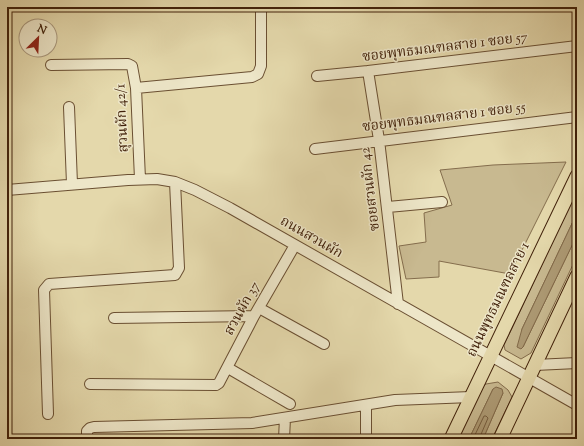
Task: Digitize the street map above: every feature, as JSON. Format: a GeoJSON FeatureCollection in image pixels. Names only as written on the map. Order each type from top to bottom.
{"type":"FeatureCollection","features":[{"type":"Feature","properties":{"kind":"main road","name":"ถนนพุทธมณฑลสาย 1"},"geometry":{"type":"LineString","coordinates":[[451,439],[471,397],[494,357],[577,176]]}},
{"type":"Feature","properties":{"kind":"main road"},"geometry":{"type":"LineString","coordinates":[[500,439],[524,376],[535,365],[577,276]]}},
{"type":"Feature","properties":{"kind":"street"},"geometry":{"type":"LineString","coordinates":[[136,88],[252,77],[258,74],[261,66],[261,7]]}},
{"type":"Feature","properties":{"kind":"street","name":"ซอยพุทธมณฑลสาย 1 ซอย 57"},"geometry":{"type":"LineString","coordinates":[[317,76],[577,46]]}},
{"type":"Feature","properties":{"kind":"street","name":"สุวนผัก 42/1"},"geometry":{"type":"LineString","coordinates":[[51,65],[128,64],[134,70],[140,179]]}},
{"type":"Feature","properties":{"kind":"street","name":"ซอยสวนผัก 42"},"geometry":{"type":"LineString","coordinates":[[368,71],[388,207],[398,304]]}},
{"type":"Feature","properties":{"kind":"street"},"geometry":{"type":"LineString","coordinates":[[69,108],[72,184]]}},
{"type":"Feature","properties":{"kind":"street","name":"ซอยพุทธมณฑลสาย 1 ซอย 55"},"geometry":{"type":"LineString","coordinates":[[315,149],[577,116]]}},
{"type":"Feature","properties":{"kind":"street","name":"ถนนสวนผัก"},"geometry":{"type":"LineString","coordinates":[[7,190],[140,179],[157,179],[175,182],[202,194],[295,245],[577,405]]}},
{"type":"Feature","properties":{"kind":"street"},"geometry":{"type":"LineString","coordinates":[[48,414],[44,290],[46,286],[49,284],[175,275],[179,268],[175,182]]}},
{"type":"Feature","properties":{"kind":"street"},"geometry":{"type":"LineString","coordinates":[[388,207],[442,202]]}},
{"type":"Feature","properties":{"kind":"street","name":"สวนผัก 37"},"geometry":{"type":"LineString","coordinates":[[90,384],[216,385],[219,383],[256,312],[295,245]]}},
{"type":"Feature","properties":{"kind":"street"},"geometry":{"type":"LineString","coordinates":[[114,318],[256,312],[324,344]]}},
{"type":"Feature","properties":{"kind":"street"},"geometry":{"type":"LineString","coordinates":[[535,365],[577,363]]}},
{"type":"Feature","properties":{"kind":"street"},"geometry":{"type":"LineString","coordinates":[[228,368],[290,404]]}},
{"type":"Feature","properties":{"kind":"street"},"geometry":{"type":"LineString","coordinates":[[87,439],[88,431],[90,428],[94,427],[252,423],[366,406],[394,400],[471,397]]}},
{"type":"Feature","properties":{"kind":"street"},"geometry":{"type":"LineString","coordinates":[[366,406],[366,439]]}},
{"type":"Feature","properties":{"kind":"street"},"geometry":{"type":"LineString","coordinates":[[284,439],[285,418]]}},
{"type":"Feature","properties":{"kind":"shaded area"},"geometry":{"type":"Polygon","coordinates":[[[566,162],[510,274],[439,261],[439,277],[406,279],[399,246],[426,242],[424,213],[452,205],[440,170],[493,165],[566,162]]]}},
{"type":"Feature","properties":{"kind":"shaded area"},"geometry":{"type":"Polygon","coordinates":[[[577,190],[577,213],[522,329],[523,347],[577,235],[577,256],[531,353],[521,359],[505,350],[504,345],[577,190]]]}},
{"type":"Feature","properties":{"kind":"shaded area"},"geometry":{"type":"Polygon","coordinates":[[[498,382],[508,390],[512,397],[492,439],[483,439],[503,393],[493,389],[469,439],[458,439],[481,388],[486,384],[498,382]]]}},
{"type":"Feature","properties":{"kind":"water"},"geometry":{"type":"Polygon","coordinates":[[[577,213],[577,235],[521,349],[517,347],[522,329],[577,213]]]}},
{"type":"Feature","properties":{"kind":"water"},"geometry":{"type":"Polygon","coordinates":[[[496,387],[502,389],[503,393],[483,439],[469,439],[493,389],[496,387]]]}}]}
